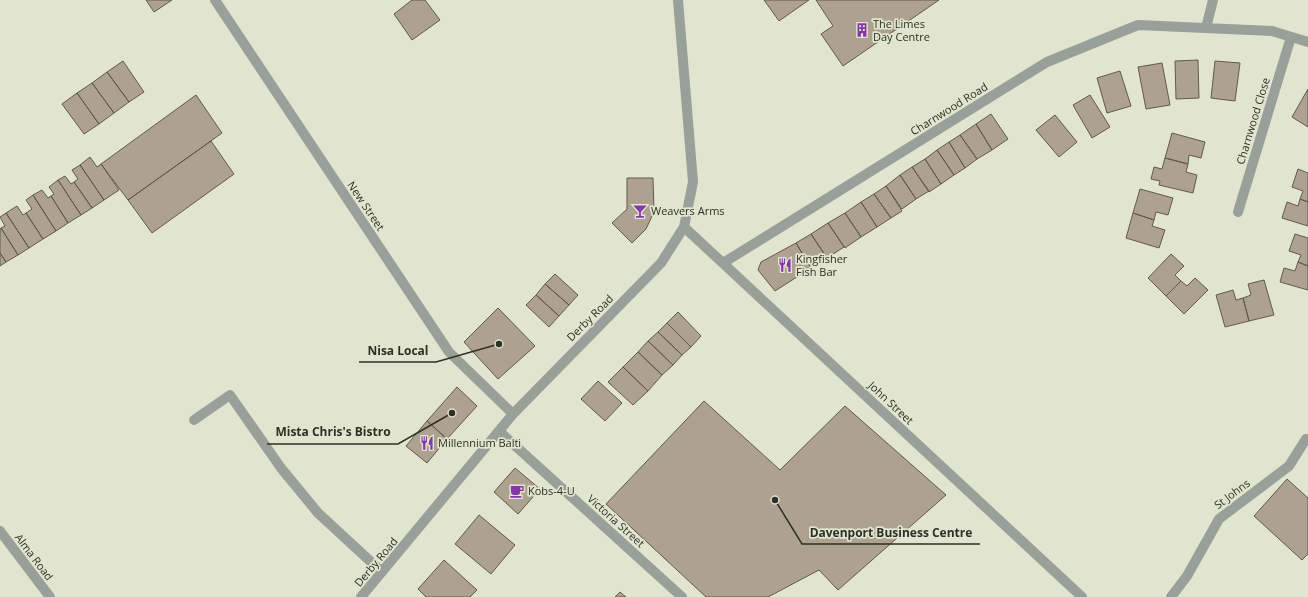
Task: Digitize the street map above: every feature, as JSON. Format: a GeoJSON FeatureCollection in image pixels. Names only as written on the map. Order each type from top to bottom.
{"type":"FeatureCollection","features":[{"type":"Feature","properties":{"kind":"street","name":"New Street"},"geometry":{"type":"LineString","coordinates":[[215,0],[449,352],[513,414]]}},
{"type":"Feature","properties":{"kind":"street","name":"Derby Road"},"geometry":{"type":"LineString","coordinates":[[362,597],[513,414],[661,263],[684,227],[693,182],[678,0]]}},
{"type":"Feature","properties":{"kind":"street"},"geometry":{"type":"LineString","coordinates":[[1206,28],[1213,0]]}},
{"type":"Feature","properties":{"kind":"street","name":"Charnwood Road"},"geometry":{"type":"LineString","coordinates":[[723,263],[1047,62],[1138,25],[1272,31],[1308,42]]}},
{"type":"Feature","properties":{"kind":"street","name":"Charnwood Close"},"geometry":{"type":"LineString","coordinates":[[1238,212],[1291,37]]}},
{"type":"Feature","properties":{"kind":"street","name":"John Street"},"geometry":{"type":"LineString","coordinates":[[684,227],[1082,597]]}},
{"type":"Feature","properties":{"kind":"street"},"geometry":{"type":"LineString","coordinates":[[194,420],[230,395],[281,468],[318,513],[382,572]]}},
{"type":"Feature","properties":{"kind":"street","name":"Victoria Street"},"geometry":{"type":"LineString","coordinates":[[499,431],[682,597]]}},
{"type":"Feature","properties":{"kind":"street","name":"St Johns"},"geometry":{"type":"LineString","coordinates":[[1171,597],[1187,576],[1219,519],[1289,466],[1306,439]]}},
{"type":"Feature","properties":{"kind":"street","name":"Alma Road"},"geometry":{"type":"LineString","coordinates":[[0,531],[50,597]]}},
{"type":"Feature","properties":{"kind":"building"},"geometry":{"type":"Polygon","coordinates":[[[146,0],[172,0],[154,12],[146,0]]]}},
{"type":"Feature","properties":{"kind":"building"},"geometry":{"type":"Polygon","coordinates":[[[412,0],[425,0],[440,20],[412,40],[394,14],[412,0]]]}},
{"type":"Feature","properties":{"kind":"building"},"geometry":{"type":"Polygon","coordinates":[[[764,0],[809,0],[779,21],[764,0]]]}},
{"type":"Feature","properties":{"kind":"building","name":"The Limes Day Centre"},"geometry":{"type":"Polygon","coordinates":[[[816,0],[939,0],[843,66],[821,34],[833,26],[816,0]]]}},
{"type":"Feature","properties":{"kind":"building"},"geometry":{"type":"Polygon","coordinates":[[[1198,60],[1199,98],[1176,99],[1175,61],[1198,60]]]}},
{"type":"Feature","properties":{"kind":"building"},"geometry":{"type":"Polygon","coordinates":[[[123,61],[144,92],[129,102],[107,72],[123,61]]]}},
{"type":"Feature","properties":{"kind":"building"},"geometry":{"type":"Polygon","coordinates":[[[1215,61],[1240,63],[1235,101],[1211,98],[1215,61]]]}},
{"type":"Feature","properties":{"kind":"building"},"geometry":{"type":"Polygon","coordinates":[[[1162,63],[1170,105],[1146,109],[1138,67],[1162,63]]]}},
{"type":"Feature","properties":{"kind":"building"},"geometry":{"type":"Polygon","coordinates":[[[1120,71],[1131,106],[1107,113],[1097,78],[1120,71]]]}},
{"type":"Feature","properties":{"kind":"building"},"geometry":{"type":"Polygon","coordinates":[[[107,72],[129,102],[114,113],[92,83],[107,72]]]}},
{"type":"Feature","properties":{"kind":"building"},"geometry":{"type":"Polygon","coordinates":[[[92,83],[114,113],[99,124],[77,93],[92,83]]]}},
{"type":"Feature","properties":{"kind":"building"},"geometry":{"type":"Polygon","coordinates":[[[1308,89],[1308,127],[1292,117],[1308,89]]]}},
{"type":"Feature","properties":{"kind":"building"},"geometry":{"type":"Polygon","coordinates":[[[77,93],[99,124],[84,134],[62,104],[77,93]]]}},
{"type":"Feature","properties":{"kind":"building"},"geometry":{"type":"Polygon","coordinates":[[[196,95],[222,133],[128,200],[101,164],[196,95]]]}},
{"type":"Feature","properties":{"kind":"building"},"geometry":{"type":"Polygon","coordinates":[[[1090,95],[1110,127],[1092,138],[1073,105],[1090,95]]]}},
{"type":"Feature","properties":{"kind":"building"},"geometry":{"type":"Polygon","coordinates":[[[991,114],[1008,139],[992,150],[976,124],[991,114]]]}},
{"type":"Feature","properties":{"kind":"building"},"geometry":{"type":"Polygon","coordinates":[[[1055,115],[1077,142],[1059,157],[1036,130],[1055,115]]]}},
{"type":"Feature","properties":{"kind":"building"},"geometry":{"type":"Polygon","coordinates":[[[976,124],[992,150],[977,159],[960,135],[976,124]]]}},
{"type":"Feature","properties":{"kind":"building"},"geometry":{"type":"Polygon","coordinates":[[[1172,133],[1205,142],[1201,158],[1189,155],[1188,164],[1165,158],[1172,133]]]}},
{"type":"Feature","properties":{"kind":"building"},"geometry":{"type":"Polygon","coordinates":[[[960,135],[977,159],[965,168],[949,142],[960,135]]]}},
{"type":"Feature","properties":{"kind":"building"},"geometry":{"type":"Polygon","coordinates":[[[211,141],[234,174],[152,233],[128,200],[211,141]]]}},
{"type":"Feature","properties":{"kind":"building"},"geometry":{"type":"Polygon","coordinates":[[[949,142],[965,168],[954,175],[937,150],[949,142]]]}},
{"type":"Feature","properties":{"kind":"building"},"geometry":{"type":"Polygon","coordinates":[[[937,150],[954,175],[941,184],[925,159],[937,150]]]}},
{"type":"Feature","properties":{"kind":"building"},"geometry":{"type":"Polygon","coordinates":[[[90,157],[97,167],[101,164],[119,190],[104,200],[80,165],[90,157]]]}},
{"type":"Feature","properties":{"kind":"building"},"geometry":{"type":"Polygon","coordinates":[[[1165,158],[1188,164],[1186,172],[1197,175],[1193,193],[1159,185],[1160,181],[1151,179],[1154,167],[1162,169],[1165,158]]]}},
{"type":"Feature","properties":{"kind":"building"},"geometry":{"type":"Polygon","coordinates":[[[925,159],[941,184],[929,192],[912,167],[925,159]]]}},
{"type":"Feature","properties":{"kind":"building"},"geometry":{"type":"Polygon","coordinates":[[[80,165],[104,200],[92,208],[74,182],[78,179],[72,170],[80,165]]]}},
{"type":"Feature","properties":{"kind":"building"},"geometry":{"type":"Polygon","coordinates":[[[912,167],[929,191],[916,199],[900,175],[912,167]]]}},
{"type":"Feature","properties":{"kind":"building"},"geometry":{"type":"Polygon","coordinates":[[[1298,169],[1308,173],[1308,202],[1300,199],[1303,191],[1292,187],[1298,169]]]}},
{"type":"Feature","properties":{"kind":"building"},"geometry":{"type":"Polygon","coordinates":[[[900,175],[916,199],[902,209],[886,186],[900,175]]]}},
{"type":"Feature","properties":{"kind":"building"},"geometry":{"type":"Polygon","coordinates":[[[65,176],[71,184],[74,182],[92,208],[81,215],[58,180],[65,176]]]}},
{"type":"Feature","properties":{"kind":"building","name":"Weavers Arms"},"geometry":{"type":"Polygon","coordinates":[[[627,178],[653,178],[654,212],[646,229],[632,243],[612,223],[627,209],[627,178]]]}},
{"type":"Feature","properties":{"kind":"building"},"geometry":{"type":"Polygon","coordinates":[[[58,180],[81,215],[68,223],[51,196],[54,194],[49,187],[58,180]]]}},
{"type":"Feature","properties":{"kind":"building"},"geometry":{"type":"Polygon","coordinates":[[[886,186],[902,211],[891,218],[874,194],[886,186]]]}},
{"type":"Feature","properties":{"kind":"building"},"geometry":{"type":"Polygon","coordinates":[[[1140,189],[1173,198],[1168,215],[1156,212],[1154,220],[1133,213],[1140,189]]]}},
{"type":"Feature","properties":{"kind":"building"},"geometry":{"type":"Polygon","coordinates":[[[42,190],[48,198],[51,196],[68,223],[56,231],[33,195],[42,190]]]}},
{"type":"Feature","properties":{"kind":"building"},"geometry":{"type":"Polygon","coordinates":[[[874,194],[891,218],[877,227],[861,202],[874,194]]]}},
{"type":"Feature","properties":{"kind":"building"},"geometry":{"type":"Polygon","coordinates":[[[33,195],[56,231],[43,239],[26,213],[32,209],[26,200],[33,195]]]}},
{"type":"Feature","properties":{"kind":"building"},"geometry":{"type":"Polygon","coordinates":[[[1300,199],[1308,202],[1308,226],[1282,218],[1287,202],[1298,206],[1300,199]]]}},
{"type":"Feature","properties":{"kind":"building"},"geometry":{"type":"Polygon","coordinates":[[[861,202],[877,227],[861,237],[845,213],[861,202]]]}},
{"type":"Feature","properties":{"kind":"building"},"geometry":{"type":"Polygon","coordinates":[[[17,206],[23,215],[26,213],[43,239],[29,248],[6,213],[17,206]]]}},
{"type":"Feature","properties":{"kind":"building"},"geometry":{"type":"Polygon","coordinates":[[[6,213],[29,248],[18,255],[1,228],[5,226],[0,217],[6,213]]]}},
{"type":"Feature","properties":{"kind":"building"},"geometry":{"type":"Polygon","coordinates":[[[845,213],[861,237],[845,248],[828,223],[845,213]]]}},
{"type":"Feature","properties":{"kind":"building"},"geometry":{"type":"Polygon","coordinates":[[[1133,213],[1154,220],[1152,226],[1165,230],[1159,248],[1126,238],[1133,213]]]}},
{"type":"Feature","properties":{"kind":"building"},"geometry":{"type":"Polygon","coordinates":[[[828,223],[844,247],[827,258],[811,234],[828,223]]]}},
{"type":"Feature","properties":{"kind":"building"},"geometry":{"type":"Polygon","coordinates":[[[1,228],[18,255],[6,262],[0,253],[1,228]]]}},
{"type":"Feature","properties":{"kind":"building"},"geometry":{"type":"Polygon","coordinates":[[[811,234],[827,258],[811,268],[796,243],[811,234]]]}},
{"type":"Feature","properties":{"kind":"building"},"geometry":{"type":"Polygon","coordinates":[[[1295,234],[1308,238],[1308,266],[1298,262],[1301,255],[1289,251],[1295,234]]]}},
{"type":"Feature","properties":{"kind":"building","name":"Kingfisher Fish Bar"},"geometry":{"type":"Polygon","coordinates":[[[796,243],[811,268],[775,291],[758,270],[761,262],[796,243]]]}},
{"type":"Feature","properties":{"kind":"building"},"geometry":{"type":"Polygon","coordinates":[[[0,253],[6,262],[0,266],[0,253]]]}},
{"type":"Feature","properties":{"kind":"building"},"geometry":{"type":"Polygon","coordinates":[[[1171,254],[1184,266],[1175,275],[1181,281],[1166,296],[1148,278],[1171,254]]]}},
{"type":"Feature","properties":{"kind":"building"},"geometry":{"type":"Polygon","coordinates":[[[1298,262],[1308,266],[1308,290],[1280,282],[1284,268],[1295,271],[1298,262]]]}},
{"type":"Feature","properties":{"kind":"building"},"geometry":{"type":"Polygon","coordinates":[[[555,274],[578,295],[569,305],[545,284],[555,274]]]}},
{"type":"Feature","properties":{"kind":"building"},"geometry":{"type":"Polygon","coordinates":[[[1195,278],[1208,290],[1184,314],[1166,296],[1181,281],[1187,286],[1195,278]]]}},
{"type":"Feature","properties":{"kind":"building"},"geometry":{"type":"Polygon","coordinates":[[[1264,280],[1274,315],[1249,321],[1243,298],[1251,295],[1248,284],[1264,280]]]}},
{"type":"Feature","properties":{"kind":"building"},"geometry":{"type":"Polygon","coordinates":[[[545,284],[569,305],[559,316],[536,295],[545,284]]]}},
{"type":"Feature","properties":{"kind":"building"},"geometry":{"type":"Polygon","coordinates":[[[1233,290],[1236,300],[1243,298],[1249,321],[1225,327],[1216,295],[1233,290]]]}},
{"type":"Feature","properties":{"kind":"building"},"geometry":{"type":"Polygon","coordinates":[[[536,295],[559,316],[549,327],[526,305],[536,295]]]}},
{"type":"Feature","properties":{"kind":"building"},"geometry":{"type":"Polygon","coordinates":[[[498,308],[535,346],[498,379],[464,342],[498,308]]]}},
{"type":"Feature","properties":{"kind":"building"},"geometry":{"type":"Polygon","coordinates":[[[678,312],[701,336],[691,347],[667,323],[678,312]]]}},
{"type":"Feature","properties":{"kind":"building"},"geometry":{"type":"Polygon","coordinates":[[[667,323],[691,347],[682,355],[658,332],[667,323]]]}},
{"type":"Feature","properties":{"kind":"building"},"geometry":{"type":"Polygon","coordinates":[[[658,332],[682,355],[673,365],[648,341],[658,332]]]}},
{"type":"Feature","properties":{"kind":"building"},"geometry":{"type":"Polygon","coordinates":[[[648,341],[673,365],[662,375],[638,352],[648,341]]]}},
{"type":"Feature","properties":{"kind":"building"},"geometry":{"type":"Polygon","coordinates":[[[638,352],[662,375],[648,391],[623,367],[638,352]]]}},
{"type":"Feature","properties":{"kind":"building"},"geometry":{"type":"Polygon","coordinates":[[[623,367],[648,391],[633,405],[608,382],[623,367]]]}},
{"type":"Feature","properties":{"kind":"building"},"geometry":{"type":"Polygon","coordinates":[[[598,381],[622,403],[605,421],[581,399],[598,381]]]}},
{"type":"Feature","properties":{"kind":"building"},"geometry":{"type":"Polygon","coordinates":[[[457,387],[477,406],[447,439],[427,421],[457,387]]]}},
{"type":"Feature","properties":{"kind":"building"},"geometry":{"type":"Polygon","coordinates":[[[704,401],[780,470],[845,406],[946,495],[838,590],[819,570],[768,597],[706,597],[606,504],[704,401]]]}},
{"type":"Feature","properties":{"kind":"building","name":"Millennium Balti"},"geometry":{"type":"Polygon","coordinates":[[[427,421],[447,439],[427,463],[406,446],[427,421]]]}},
{"type":"Feature","properties":{"kind":"building","name":"Kobs-4-U"},"geometry":{"type":"Polygon","coordinates":[[[515,468],[540,489],[518,514],[494,492],[515,468]]]}},
{"type":"Feature","properties":{"kind":"building"},"geometry":{"type":"Polygon","coordinates":[[[1287,479],[1308,498],[1308,554],[1302,560],[1254,516],[1287,479]]]}},
{"type":"Feature","properties":{"kind":"building"},"geometry":{"type":"Polygon","coordinates":[[[479,515],[515,545],[491,574],[455,544],[479,515]]]}},
{"type":"Feature","properties":{"kind":"building"},"geometry":{"type":"Polygon","coordinates":[[[444,560],[477,590],[470,597],[426,597],[418,589],[444,560]]]}},
{"type":"Feature","properties":{"kind":"building"},"geometry":{"type":"Polygon","coordinates":[[[620,592],[626,597],[615,597],[620,592]]]}},
{"type":"Feature","properties":{"kind":"place","name":"The Limes Day Centre"},"geometry":{"type":"Point","coordinates":[862,30]}},
{"type":"Feature","properties":{"kind":"place","name":"Weavers Arms"},"geometry":{"type":"Point","coordinates":[640,211]}},
{"type":"Feature","properties":{"kind":"place","name":"Kingfisher Fish Bar"},"geometry":{"type":"Point","coordinates":[785,265]}},
{"type":"Feature","properties":{"kind":"place","name":"Nisa Local"},"geometry":{"type":"Point","coordinates":[499,344]}},
{"type":"Feature","properties":{"kind":"place","name":"Mista Chris's Bistro"},"geometry":{"type":"Point","coordinates":[452,413]}},
{"type":"Feature","properties":{"kind":"place","name":"Millennium Balti"},"geometry":{"type":"Point","coordinates":[427,443]}},
{"type":"Feature","properties":{"kind":"place","name":"Kobs-4-U"},"geometry":{"type":"Point","coordinates":[517,491]}},
{"type":"Feature","properties":{"kind":"place","name":"Davenport Business Centre"},"geometry":{"type":"Point","coordinates":[775,500]}}]}
